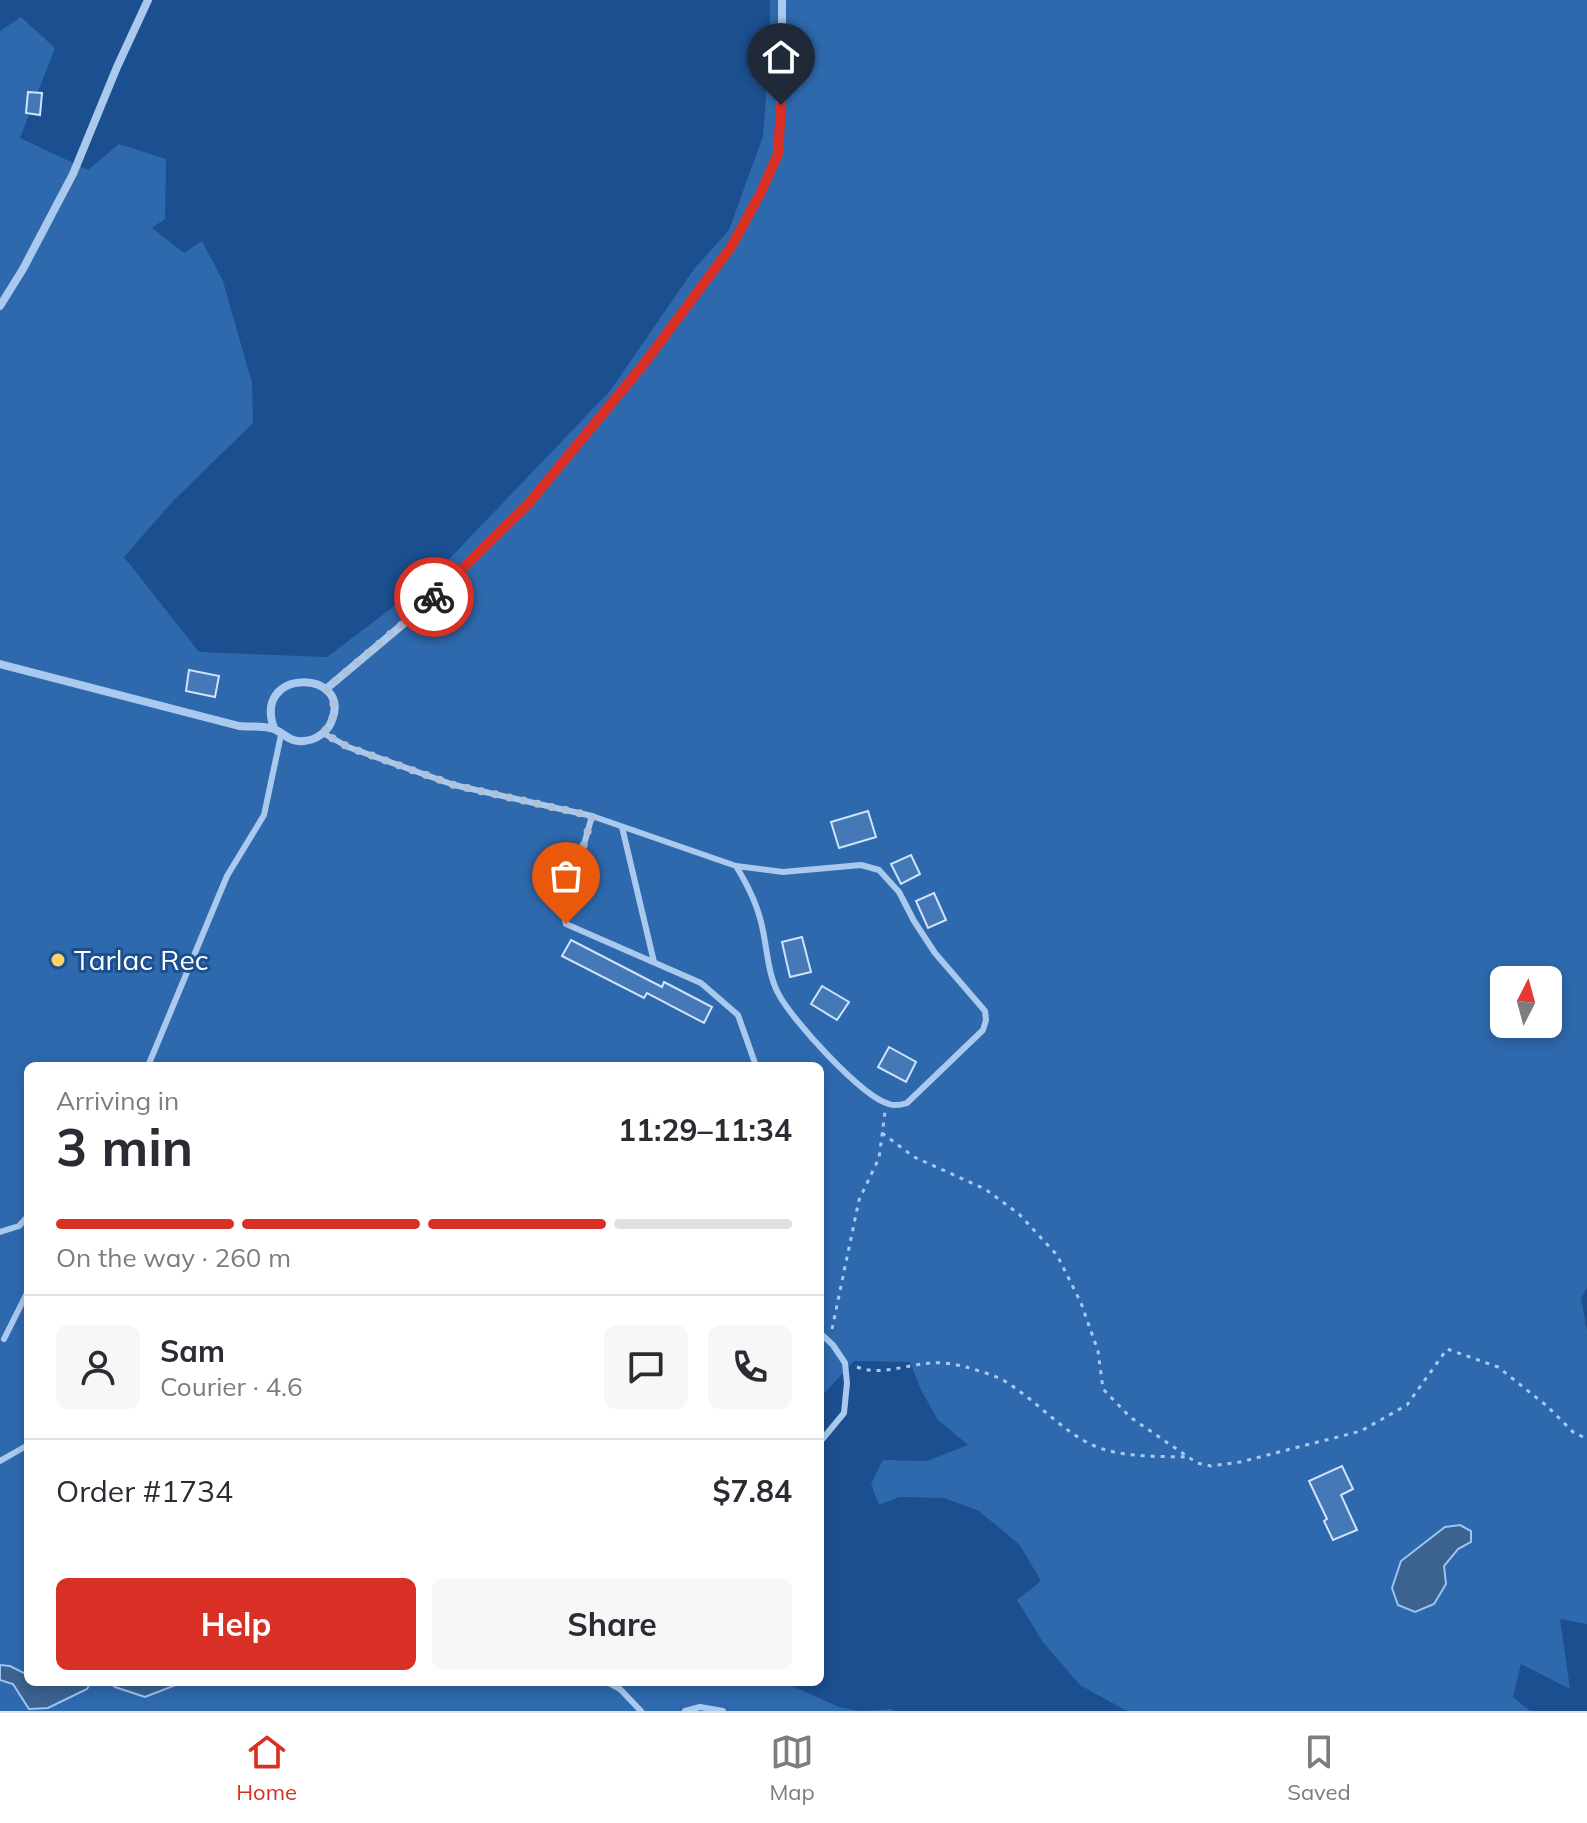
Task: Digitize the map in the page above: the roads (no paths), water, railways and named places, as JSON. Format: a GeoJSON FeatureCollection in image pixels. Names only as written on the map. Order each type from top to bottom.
{"type":"FeatureCollection","features":[{"type":"Feature","properties":{"kind":"street"},"geometry":{"type":"LineString","coordinates":[[0,306],[73,174],[148,0]]}},
{"type":"Feature","properties":{"kind":"street"},"geometry":{"type":"LineString","coordinates":[[326,689],[426,605],[529,503],[643,365],[731,247],[778,154],[782,0]]}},
{"type":"Feature","properties":{"kind":"street"},"geometry":{"type":"LineString","coordinates":[[0,664],[239,726],[278,732],[298,741],[315,738],[329,727],[335,711],[334,702],[326,689],[307,681],[283,688],[272,703],[271,720],[278,732]]}},
{"type":"Feature","properties":{"kind":"lane"},"geometry":{"type":"LineString","coordinates":[[150,1062],[227,876],[264,815],[278,732]]}},
{"type":"Feature","properties":{"kind":"lane"},"geometry":{"type":"LineString","coordinates":[[323,733],[348,747],[454,785],[592,816],[736,866],[783,872],[861,865],[879,870],[899,892],[935,953],[985,1011],[983,1030],[907,1103],[887,1104],[856,1083],[792,1018],[776,991],[761,920],[752,893],[736,866]]}},
{"type":"Feature","properties":{"kind":"lane"},"geometry":{"type":"LineString","coordinates":[[592,816],[564,922],[701,983],[738,1015],[755,1062]]}},
{"type":"Feature","properties":{"kind":"lane"},"geometry":{"type":"LineString","coordinates":[[622,827],[654,962]]}},
{"type":"Feature","properties":{"kind":"lane"},"geometry":{"type":"LineString","coordinates":[[0,1232],[19,1226],[24,1220]]}},
{"type":"Feature","properties":{"kind":"lane"},"geometry":{"type":"LineString","coordinates":[[4,1339],[24,1299]]}},
{"type":"Feature","properties":{"kind":"lane"},"geometry":{"type":"LineString","coordinates":[[824,1337],[845,1363],[847,1383],[844,1413],[824,1437]]}},
{"type":"Feature","properties":{"kind":"lane"},"geometry":{"type":"LineString","coordinates":[[0,1461],[24,1447]]}},
{"type":"Feature","properties":{"kind":"lane"},"geometry":{"type":"LineString","coordinates":[[614,1686],[641,1711]]}},
{"type":"Feature","properties":{"kind":"lane"},"geometry":{"type":"LineString","coordinates":[[685,1711],[700,1707],[723,1711]]}},
{"type":"Feature","properties":{"kind":"place","name":"Tarlac Rec"},"geometry":{"type":"Point","coordinates":[58,960]}}]}
